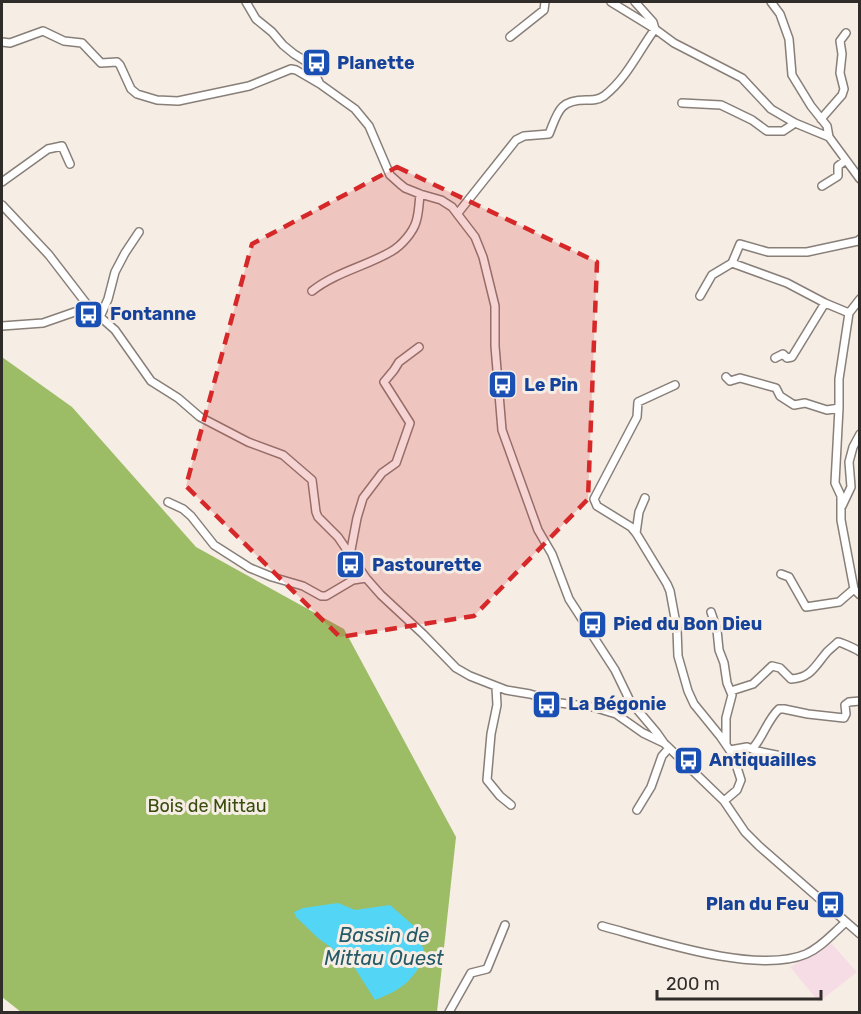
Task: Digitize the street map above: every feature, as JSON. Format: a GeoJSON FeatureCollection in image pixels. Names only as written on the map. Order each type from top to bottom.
{"type":"FeatureCollection","features":[{"type":"Feature","properties":{"kind":"street"},"geometry":{"type":"LineString","coordinates":[[246,2],[256,20],[294,54],[307,62],[320,84]]}},
{"type":"Feature","properties":{"kind":"street"},"geometry":{"type":"LineString","coordinates":[[510,37],[544,10],[545,2]]}},
{"type":"Feature","properties":{"kind":"street"},"geometry":{"type":"LineString","coordinates":[[611,2],[653,22],[655,29],[674,43],[742,78],[771,109],[795,123],[829,136]]}},
{"type":"Feature","properties":{"kind":"street"},"geometry":{"type":"LineString","coordinates":[[635,2],[641,16]]}},
{"type":"Feature","properties":{"kind":"street"},"geometry":{"type":"LineString","coordinates":[[771,2],[780,14],[789,39],[792,75],[811,106],[827,126],[829,136],[858,176]]}},
{"type":"Feature","properties":{"kind":"street"},"geometry":{"type":"LineString","coordinates":[[458,213],[516,140],[524,136],[549,134],[553,121],[560,109],[567,103],[597,100],[622,80],[645,41],[655,29]]}},
{"type":"Feature","properties":{"kind":"street"},"geometry":{"type":"LineString","coordinates":[[2,42],[10,43],[43,31],[64,41],[82,43],[101,63],[117,62],[131,89],[137,94],[157,100],[178,101],[249,86],[291,69],[296,70],[355,109],[369,126],[390,175],[405,188],[441,200],[458,213],[475,237],[492,291],[495,306],[495,346],[502,430],[538,530],[552,554],[569,599],[615,670],[630,701],[666,746],[724,801],[745,832],[759,846],[860,934]]}},
{"type":"Feature","properties":{"kind":"street"},"geometry":{"type":"LineString","coordinates":[[822,119],[843,95],[840,41],[846,33]]}},
{"type":"Feature","properties":{"kind":"street"},"geometry":{"type":"LineString","coordinates":[[682,103],[721,105],[752,120],[767,131],[783,131],[795,123]]}},
{"type":"Feature","properties":{"kind":"street"},"geometry":{"type":"LineString","coordinates":[[2,182],[48,149],[62,146],[70,164]]}},
{"type":"Feature","properties":{"kind":"street"},"geometry":{"type":"LineString","coordinates":[[822,186],[838,176],[838,166],[846,160]]}},
{"type":"Feature","properties":{"kind":"street"},"geometry":{"type":"LineString","coordinates":[[312,291],[339,274],[393,250],[404,241],[416,223],[420,194]]}},
{"type":"Feature","properties":{"kind":"street"},"geometry":{"type":"LineString","coordinates":[[2,205],[49,255],[89,307],[115,330],[151,381],[178,398],[200,417],[248,442],[283,455],[312,480],[318,517],[339,537],[366,578],[381,595],[456,668],[496,687],[616,714],[666,746]]}},
{"type":"Feature","properties":{"kind":"street"},"geometry":{"type":"LineString","coordinates":[[100,317],[108,299],[115,272],[139,232]]}},
{"type":"Feature","properties":{"kind":"street"},"geometry":{"type":"LineString","coordinates":[[700,296],[712,275],[732,263],[740,244],[768,252],[807,252],[860,239]]}},
{"type":"Feature","properties":{"kind":"street"},"geometry":{"type":"LineString","coordinates":[[732,263],[787,283],[849,313]]}},
{"type":"Feature","properties":{"kind":"street"},"geometry":{"type":"LineString","coordinates":[[781,574],[789,577],[806,607],[838,602],[857,592],[842,520],[841,496],[835,483],[839,379],[849,313],[860,299]]}},
{"type":"Feature","properties":{"kind":"street"},"geometry":{"type":"LineString","coordinates":[[775,358],[783,354],[787,358],[792,357],[825,303]]}},
{"type":"Feature","properties":{"kind":"street"},"geometry":{"type":"LineString","coordinates":[[2,326],[43,323],[89,307]]}},
{"type":"Feature","properties":{"kind":"street"},"geometry":{"type":"LineString","coordinates":[[350,555],[363,498],[382,473],[396,463],[410,423],[384,382],[399,362],[419,347]]}},
{"type":"Feature","properties":{"kind":"street"},"geometry":{"type":"LineString","coordinates":[[726,376],[730,381],[740,378],[776,388],[780,396],[794,405],[805,403],[827,410],[839,408]]}},
{"type":"Feature","properties":{"kind":"street"},"geometry":{"type":"LineString","coordinates":[[675,385],[638,402],[637,417],[594,499],[597,506],[636,532],[670,591],[677,629],[678,656],[688,691],[694,704],[733,755],[741,780],[737,790],[724,801]]}},
{"type":"Feature","properties":{"kind":"street"},"geometry":{"type":"LineString","coordinates":[[841,508],[851,487],[849,462],[860,434]]}},
{"type":"Feature","properties":{"kind":"street"},"geometry":{"type":"LineString","coordinates":[[636,532],[639,512],[645,498]]}},
{"type":"Feature","properties":{"kind":"street"},"geometry":{"type":"LineString","coordinates":[[168,502],[183,509],[191,516],[213,545],[250,568],[303,586],[321,596],[326,596],[353,580],[366,578]]}},
{"type":"Feature","properties":{"kind":"street"},"geometry":{"type":"LineString","coordinates":[[711,612],[717,630],[727,683],[732,695],[726,718],[728,747]]}},
{"type":"Feature","properties":{"kind":"street"},"geometry":{"type":"LineString","coordinates":[[731,691],[753,684],[772,666],[780,668],[791,679],[799,679],[809,674],[838,642],[860,652]]}},
{"type":"Feature","properties":{"kind":"street"},"geometry":{"type":"LineString","coordinates":[[496,687],[497,705],[491,734],[487,780],[511,806]]}},
{"type":"Feature","properties":{"kind":"street"},"geometry":{"type":"LineString","coordinates":[[752,749],[779,709],[844,718],[845,705],[849,702],[860,701]]}},
{"type":"Feature","properties":{"kind":"street"},"geometry":{"type":"LineString","coordinates":[[636,810],[651,787],[666,746]]}},
{"type":"Feature","properties":{"kind":"street"},"geometry":{"type":"LineString","coordinates":[[728,747],[747,747],[801,760]]}},
{"type":"Feature","properties":{"kind":"street"},"geometry":{"type":"LineString","coordinates":[[602,926],[720,956],[771,961],[807,954],[822,945],[846,922]]}},
{"type":"Feature","properties":{"kind":"street"},"geometry":{"type":"LineString","coordinates":[[449,1012],[471,972],[487,969],[506,925]]}},
{"type":"Feature","properties":{"kind":"highlighted area"},"geometry":{"type":"Polygon","coordinates":[[[397,167],[597,262],[588,499],[474,616],[340,637],[186,486],[252,244],[397,167]]]}},
{"type":"Feature","properties":{"kind":"shaded area"},"geometry":{"type":"Polygon","coordinates":[[[830,942],[857,972],[819,1002],[790,967],[830,942]]]}},
{"type":"Feature","properties":{"kind":"green space","name":"Bois de Mittau"},"geometry":{"type":"Polygon","coordinates":[[[2,357],[72,407],[196,547],[344,629],[456,837],[437,1012],[21,1012],[2,997],[2,357]]]}},
{"type":"Feature","properties":{"kind":"water","name":"Bassin de Mittau Ouest"},"geometry":{"type":"Polygon","coordinates":[[[338,903],[355,910],[390,905],[415,927],[426,956],[405,984],[375,1000],[351,962],[318,938],[296,917],[294,912],[303,908],[338,903]]]}},
{"type":"Feature","properties":{"kind":"place","name":"Planette"},"geometry":{"type":"Point","coordinates":[316,63]}},
{"type":"Feature","properties":{"kind":"place","name":"Fontanne"},"geometry":{"type":"Point","coordinates":[89,314]}},
{"type":"Feature","properties":{"kind":"place","name":"Le Pin"},"geometry":{"type":"Point","coordinates":[503,385]}},
{"type":"Feature","properties":{"kind":"place","name":"Pastourette"},"geometry":{"type":"Point","coordinates":[351,565]}},
{"type":"Feature","properties":{"kind":"place","name":"Pied du Bon Dieu"},"geometry":{"type":"Point","coordinates":[592,624]}},
{"type":"Feature","properties":{"kind":"place","name":"La Bégonie"},"geometry":{"type":"Point","coordinates":[547,704]}},
{"type":"Feature","properties":{"kind":"place","name":"Antiquailles"},"geometry":{"type":"Point","coordinates":[688,760]}},
{"type":"Feature","properties":{"kind":"place","name":"Plan du Feu"},"geometry":{"type":"Point","coordinates":[830,904]}}]}
